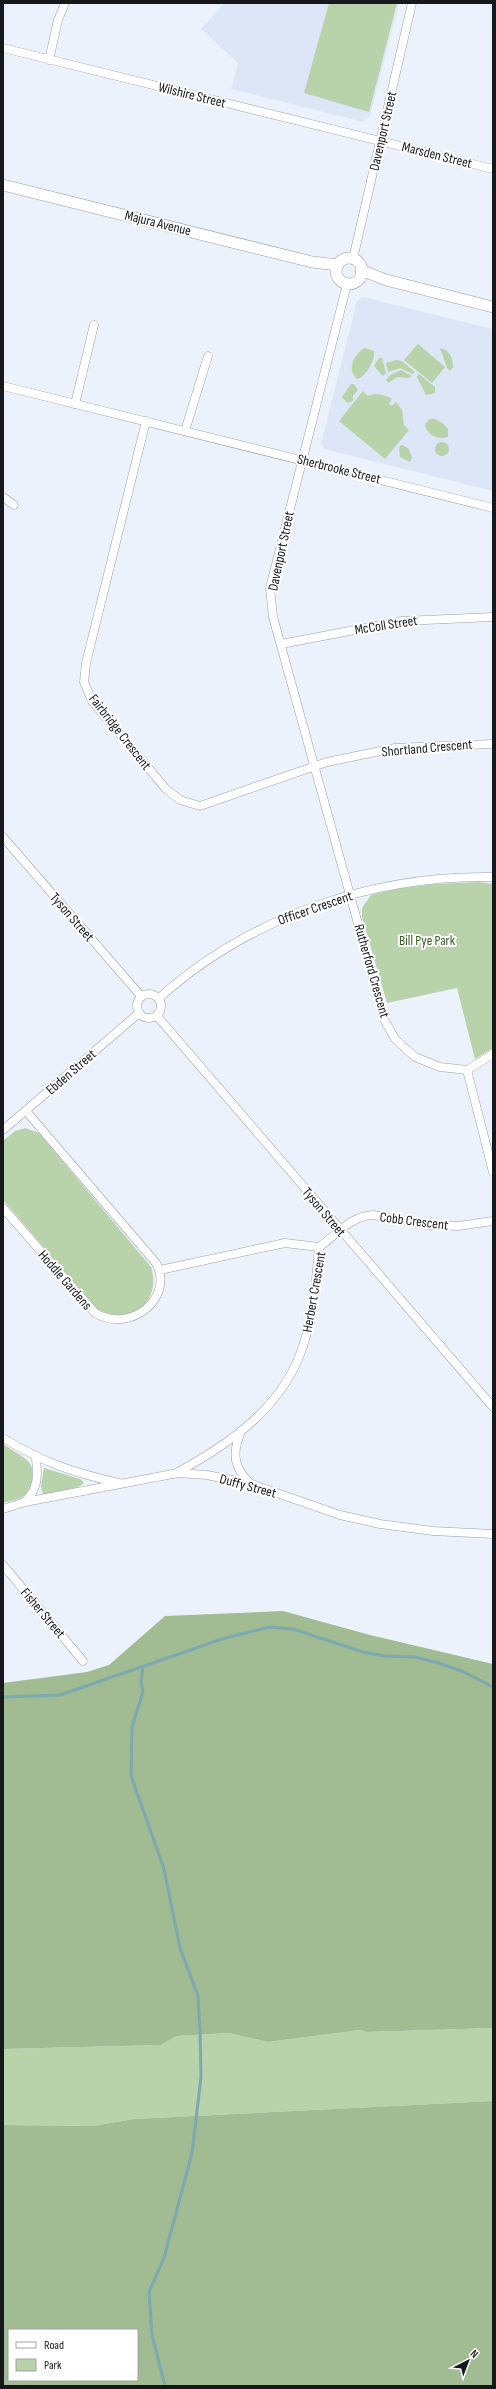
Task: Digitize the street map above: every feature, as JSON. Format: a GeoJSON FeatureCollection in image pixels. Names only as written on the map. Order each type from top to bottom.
{"type":"FeatureCollection","features":[{"type":"Feature","properties":{"kind":"main road","name":"Majura Avenue"},"geometry":{"type":"LineString","coordinates":[[3,185],[312,262],[338,265]]}},
{"type":"Feature","properties":{"kind":"main road"},"geometry":{"type":"LineString","coordinates":[[353,259],[359,263],[360,275],[353,283],[347,284],[337,277],[338,265],[342,260],[353,259]]}},
{"type":"Feature","properties":{"kind":"main road","name":"Majura Avenue"},"geometry":{"type":"LineString","coordinates":[[312,262],[337,277]]}},
{"type":"Feature","properties":{"kind":"main road"},"geometry":{"type":"LineString","coordinates":[[360,275],[386,280],[493,307]]}},
{"type":"Feature","properties":{"kind":"street"},"geometry":{"type":"LineString","coordinates":[[49,60],[58,20],[65,3]]}},
{"type":"Feature","properties":{"kind":"street","name":"Davenport Street"},"geometry":{"type":"LineString","coordinates":[[353,259],[412,3]]}},
{"type":"Feature","properties":{"kind":"street","name":"Wilshire Street"},"geometry":{"type":"LineString","coordinates":[[3,48],[380,142]]}},
{"type":"Feature","properties":{"kind":"street","name":"Marsden Street"},"geometry":{"type":"LineString","coordinates":[[380,142],[493,169]]}},
{"type":"Feature","properties":{"kind":"street","name":"Davenport Street"},"geometry":{"type":"LineString","coordinates":[[347,284],[270,588],[273,617],[349,891]]}},
{"type":"Feature","properties":{"kind":"street"},"geometry":{"type":"LineString","coordinates":[[75,404],[94,325]]}},
{"type":"Feature","properties":{"kind":"street"},"geometry":{"type":"LineString","coordinates":[[185,431],[208,356]]}},
{"type":"Feature","properties":{"kind":"street","name":"Sherbrooke Street"},"geometry":{"type":"LineString","coordinates":[[3,386],[493,508]]}},
{"type":"Feature","properties":{"kind":"street","name":"Fairbridge Crescent"},"geometry":{"type":"LineString","coordinates":[[146,422],[86,663],[84,682],[92,701],[166,789],[180,800],[200,806],[314,766]]}},
{"type":"Feature","properties":{"kind":"street"},"geometry":{"type":"LineString","coordinates":[[3,497],[14,505]]}},
{"type":"Feature","properties":{"kind":"street","name":"McColl Street"},"geometry":{"type":"LineString","coordinates":[[281,644],[402,620],[493,617]]}},
{"type":"Feature","properties":{"kind":"street","name":"Shortland Crescent"},"geometry":{"type":"LineString","coordinates":[[314,766],[395,748],[493,744]]}},
{"type":"Feature","properties":{"kind":"street","name":"Tyson Street"},"geometry":{"type":"LineString","coordinates":[[3,837],[141,996]]}},
{"type":"Feature","properties":{"kind":"street","name":"Officer Crescent"},"geometry":{"type":"LineString","coordinates":[[159,998],[213,956],[272,923],[349,891],[430,880],[493,877]]}},
{"type":"Feature","properties":{"kind":"street","name":"Rutherford Crescent"},"geometry":{"type":"LineString","coordinates":[[349,891],[383,1013],[395,1039],[415,1057],[440,1067],[467,1070]]}},
{"type":"Feature","properties":{"kind":"street"},"geometry":{"type":"LineString","coordinates":[[152,994],[159,998],[162,1005],[157,1016],[148,1019],[139,1013],[137,1005],[141,996],[152,994]]}},
{"type":"Feature","properties":{"kind":"street","name":"Ebden Street"},"geometry":{"type":"LineString","coordinates":[[3,1130],[139,1013]]}},
{"type":"Feature","properties":{"kind":"street","name":"Tyson Street"},"geometry":{"type":"LineString","coordinates":[[157,1016],[340,1231],[493,1407]]}},
{"type":"Feature","properties":{"kind":"street"},"geometry":{"type":"LineString","coordinates":[[493,1054],[467,1070],[493,1172]]}},
{"type":"Feature","properties":{"kind":"street"},"geometry":{"type":"LineString","coordinates":[[26,1111],[150,1255],[160,1270],[285,1243],[319,1247]]}},
{"type":"Feature","properties":{"kind":"street","name":"Hoddle Gardens"},"geometry":{"type":"LineString","coordinates":[[3,1208],[86,1306],[102,1318],[115,1321],[124,1320],[143,1312],[155,1297],[160,1279],[160,1270]]}},
{"type":"Feature","properties":{"kind":"street","name":"Cobb Crescent"},"geometry":{"type":"LineString","coordinates":[[340,1231],[351,1221],[364,1215],[384,1216],[429,1225],[458,1226],[493,1221]]}},
{"type":"Feature","properties":{"kind":"street","name":"Herbert Crescent"},"geometry":{"type":"LineString","coordinates":[[178,1473],[240,1434],[259,1416],[277,1395],[291,1372],[303,1347],[311,1317],[319,1247],[340,1231]]}},
{"type":"Feature","properties":{"kind":"street"},"geometry":{"type":"LineString","coordinates":[[240,1434],[235,1446],[234,1459],[238,1469],[251,1484]]}},
{"type":"Feature","properties":{"kind":"street"},"geometry":{"type":"LineString","coordinates":[[3,1438],[36,1458],[73,1473],[122,1484]]}},
{"type":"Feature","properties":{"kind":"street"},"geometry":{"type":"LineString","coordinates":[[25,1502],[34,1492],[38,1481],[36,1458]]}},
{"type":"Feature","properties":{"kind":"street","name":"Duffy Street"},"geometry":{"type":"LineString","coordinates":[[3,1509],[25,1502],[178,1473],[207,1475],[251,1484],[340,1515],[380,1524],[433,1531],[493,1534]]}},
{"type":"Feature","properties":{"kind":"street","name":"Fisher Street"},"geometry":{"type":"LineString","coordinates":[[3,1565],[83,1661]]}},
{"type":"Feature","properties":{"kind":"shaded area"},"geometry":{"type":"Polygon","coordinates":[[[224,3],[399,3],[370,116],[363,122],[231,89],[238,63],[201,29],[224,3]]]}},
{"type":"Feature","properties":{"kind":"shaded area"},"geometry":{"type":"Polygon","coordinates":[[[363,297],[493,329],[493,491],[324,449],[321,444],[357,301],[363,297]]]}},
{"type":"Feature","properties":{"kind":"green space"},"geometry":{"type":"Polygon","coordinates":[[[329,3],[397,3],[369,112],[304,93],[329,3]]]}},
{"type":"Feature","properties":{"kind":"green space"},"geometry":{"type":"Polygon","coordinates":[[[418,344],[445,367],[432,383],[404,360],[418,344]]]}},
{"type":"Feature","properties":{"kind":"green space"},"geometry":{"type":"Polygon","coordinates":[[[364,348],[374,351],[373,359],[366,372],[357,379],[352,371],[353,362],[357,354],[364,348]]]}},
{"type":"Feature","properties":{"kind":"green space"},"geometry":{"type":"Polygon","coordinates":[[[440,348],[447,351],[451,357],[453,367],[450,371],[447,368],[440,348]]]}},
{"type":"Feature","properties":{"kind":"green space"},"geometry":{"type":"Polygon","coordinates":[[[379,358],[382,358],[386,373],[383,376],[374,366],[379,358]]]}},
{"type":"Feature","properties":{"kind":"green space"},"geometry":{"type":"Polygon","coordinates":[[[396,360],[402,361],[415,372],[413,374],[400,368],[388,372],[386,363],[396,360]]]}},
{"type":"Feature","properties":{"kind":"green space"},"geometry":{"type":"Polygon","coordinates":[[[401,370],[412,376],[409,378],[397,377],[388,383],[386,380],[390,375],[401,370]]]}},
{"type":"Feature","properties":{"kind":"green space"},"geometry":{"type":"Polygon","coordinates":[[[419,374],[435,387],[435,393],[426,395],[417,377],[419,374]]]}},
{"type":"Feature","properties":{"kind":"green space"},"geometry":{"type":"Polygon","coordinates":[[[351,384],[354,384],[358,390],[353,396],[353,401],[347,403],[342,397],[351,384]]]}},
{"type":"Feature","properties":{"kind":"green space"},"geometry":{"type":"Polygon","coordinates":[[[363,391],[368,396],[377,394],[392,399],[389,404],[392,406],[396,402],[402,410],[404,425],[409,430],[385,459],[339,421],[363,391]]]}},
{"type":"Feature","properties":{"kind":"green space"},"geometry":{"type":"Polygon","coordinates":[[[429,419],[440,421],[448,429],[448,437],[440,438],[428,432],[425,425],[429,419]]]}},
{"type":"Feature","properties":{"kind":"green space"},"geometry":{"type":"Polygon","coordinates":[[[442,442],[447,444],[449,449],[447,454],[442,456],[437,454],[435,449],[437,444],[442,442]]]}},
{"type":"Feature","properties":{"kind":"green space"},"geometry":{"type":"Polygon","coordinates":[[[402,445],[409,449],[412,458],[410,462],[400,457],[399,447],[402,445]]]}},
{"type":"Feature","properties":{"kind":"green space","name":"Bill Pye Park"},"geometry":{"type":"Polygon","coordinates":[[[479,882],[493,884],[493,1048],[475,1059],[457,988],[387,1003],[362,917],[362,908],[371,895],[395,889],[435,884],[479,882]]]}},
{"type":"Feature","properties":{"kind":"green space"},"geometry":{"type":"Polygon","coordinates":[[[25,1128],[39,1133],[151,1267],[153,1280],[152,1291],[148,1300],[141,1308],[132,1313],[122,1315],[110,1314],[98,1310],[3,1200],[3,1141],[15,1131],[25,1128]]]}},
{"type":"Feature","properties":{"kind":"green space"},"geometry":{"type":"Polygon","coordinates":[[[3,1444],[29,1462],[33,1475],[30,1489],[24,1496],[3,1503],[3,1444]]]}},
{"type":"Feature","properties":{"kind":"green space"},"geometry":{"type":"Polygon","coordinates":[[[44,1468],[80,1479],[83,1481],[83,1484],[78,1487],[43,1495],[41,1486],[44,1468]]]}},
{"type":"Feature","properties":{"kind":"green space"},"geometry":{"type":"Polygon","coordinates":[[[283,1611],[370,1635],[493,1664],[493,2028],[367,2032],[360,2030],[268,2042],[229,2033],[177,2036],[161,2045],[3,2049],[3,1683],[87,1672],[109,1665],[165,1616],[283,1611]]]}},
{"type":"Feature","properties":{"kind":"green space"},"geometry":{"type":"Polygon","coordinates":[[[493,2028],[493,2101],[134,2119],[93,2126],[3,2125],[3,2049],[161,2045],[177,2036],[229,2033],[268,2042],[360,2030],[367,2032],[493,2028]]]}},
{"type":"Feature","properties":{"kind":"green space"},"geometry":{"type":"Polygon","coordinates":[[[493,2101],[493,2386],[3,2386],[3,2125],[93,2126],[134,2119],[493,2101]]]}},
{"type":"Feature","properties":{"kind":"waterway"},"geometry":{"type":"LineString","coordinates":[[3,1697],[60,1695],[225,1638],[270,1627],[293,1629],[363,1652],[384,1656],[415,1657],[439,1663],[464,1672],[493,1687]]}},
{"type":"Feature","properties":{"kind":"waterway"},"geometry":{"type":"LineString","coordinates":[[143,1667],[141,1682],[143,1692],[132,1727],[131,1776],[164,1869],[180,1948],[198,1996],[200,2030],[201,2077],[192,2153],[164,2258],[149,2292],[152,2335],[165,2386]]}}]}
